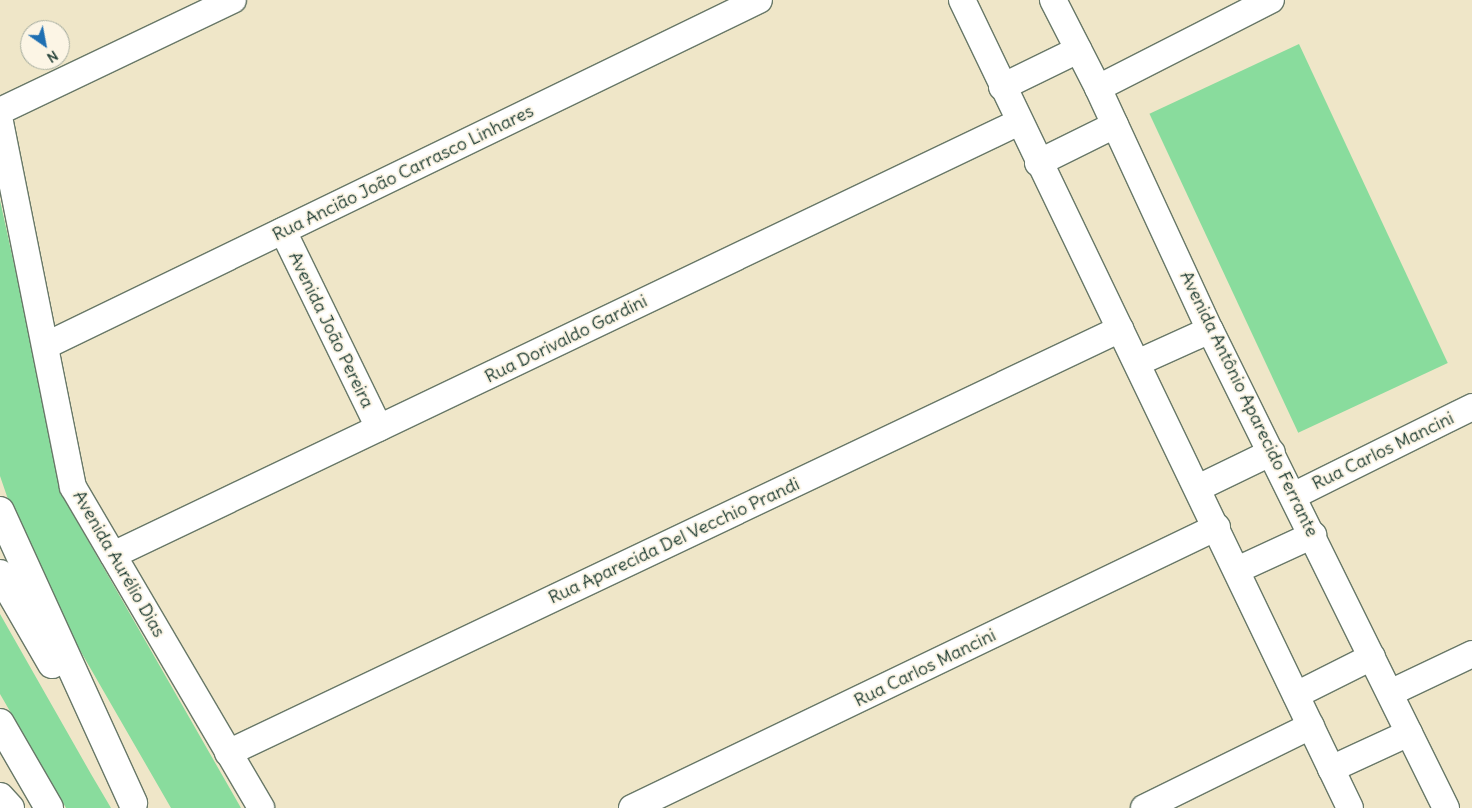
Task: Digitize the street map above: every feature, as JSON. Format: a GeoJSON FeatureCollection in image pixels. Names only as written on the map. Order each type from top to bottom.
{"type":"FeatureCollection","features":[{"type":"Feature","properties":{"kind":"highway"},"geometry":{"type":"LineString","coordinates":[[0,511],[135,806]]}},
{"type":"Feature","properties":{"kind":"highway"},"geometry":{"type":"LineString","coordinates":[[0,574],[135,806]]}},
{"type":"Feature","properties":{"kind":"highway"},"geometry":{"type":"LineString","coordinates":[[0,723],[49,808]]}},
{"type":"Feature","properties":{"kind":"highway"},"geometry":{"type":"LineString","coordinates":[[0,797],[10,808]]}},
{"type":"Feature","properties":{"kind":"street"},"geometry":{"type":"LineString","coordinates":[[0,111],[233,0]]}},
{"type":"Feature","properties":{"kind":"street","name":"Rua Ancião João Carrasco Linhares"},"geometry":{"type":"LineString","coordinates":[[47,346],[759,0]]}},
{"type":"Feature","properties":{"kind":"street"},"geometry":{"type":"LineString","coordinates":[[962,0],[1038,163],[1217,527],[1350,808]]}},
{"type":"Feature","properties":{"kind":"street","name":"Avenida Antônio Aparecido Ferrante"},"geometry":{"type":"LineString","coordinates":[[1053,0],[1098,88],[1210,330],[1313,535],[1446,808]]}},
{"type":"Feature","properties":{"kind":"street"},"geometry":{"type":"LineString","coordinates":[[1098,88],[1271,0]]}},
{"type":"Feature","properties":{"kind":"street"},"geometry":{"type":"LineString","coordinates":[[1002,87],[1078,50]]}},
{"type":"Feature","properties":{"kind":"street","name":"Avenida Aurélio Dias"},"geometry":{"type":"LineString","coordinates":[[0,122],[47,346],[73,487],[261,808]]}},
{"type":"Feature","properties":{"kind":"street","name":"Rua Dorivaldo Gardini"},"geometry":{"type":"LineString","coordinates":[[113,555],[1019,122]]}},
{"type":"Feature","properties":{"kind":"street"},"geometry":{"type":"LineString","coordinates":[[1038,163],[1115,126]]}},
{"type":"Feature","properties":{"kind":"street","name":"Avenida João Pereira"},"geometry":{"type":"LineString","coordinates":[[282,231],[379,428]]}},
{"type":"Feature","properties":{"kind":"street","name":"Rua Aparecida Del Vecchio Prandi"},"geometry":{"type":"LineString","coordinates":[[228,753],[1120,329]]}},
{"type":"Feature","properties":{"kind":"street"},"geometry":{"type":"LineString","coordinates":[[1137,363],[1210,330]]}},
{"type":"Feature","properties":{"kind":"street","name":"Rua Carlos Mancini"},"geometry":{"type":"LineString","coordinates":[[1293,496],[1472,407]]}},
{"type":"Feature","properties":{"kind":"street"},"geometry":{"type":"LineString","coordinates":[[1198,488],[1272,452]]}},
{"type":"Feature","properties":{"kind":"street","name":"Rua Carlos Mancini"},"geometry":{"type":"LineString","coordinates":[[632,808],[1217,527]]}},
{"type":"Feature","properties":{"kind":"street"},"geometry":{"type":"LineString","coordinates":[[1237,570],[1313,535]]}},
{"type":"Feature","properties":{"kind":"street"},"geometry":{"type":"LineString","coordinates":[[1390,693],[1472,654]]}},
{"type":"Feature","properties":{"kind":"street"},"geometry":{"type":"LineString","coordinates":[[1296,695],[1372,657]]}},
{"type":"Feature","properties":{"kind":"street"},"geometry":{"type":"LineString","coordinates":[[1144,808],[1311,726]]}},
{"type":"Feature","properties":{"kind":"street"},"geometry":{"type":"LineString","coordinates":[[1331,769],[1409,733]]}},
{"type":"Feature","properties":{"kind":"green space"},"geometry":{"type":"Polygon","coordinates":[[[1299,44],[1448,363],[1298,433],[1149,114],[1299,44]]]}},
{"type":"Feature","properties":{"kind":"green space"},"geometry":{"type":"Polygon","coordinates":[[[0,200],[66,502],[241,808],[171,808],[66,626],[21,537],[0,476],[0,200]]]}},
{"type":"Feature","properties":{"kind":"green space"},"geometry":{"type":"Polygon","coordinates":[[[0,614],[111,808],[66,808],[0,694],[0,614]]]}}]}
